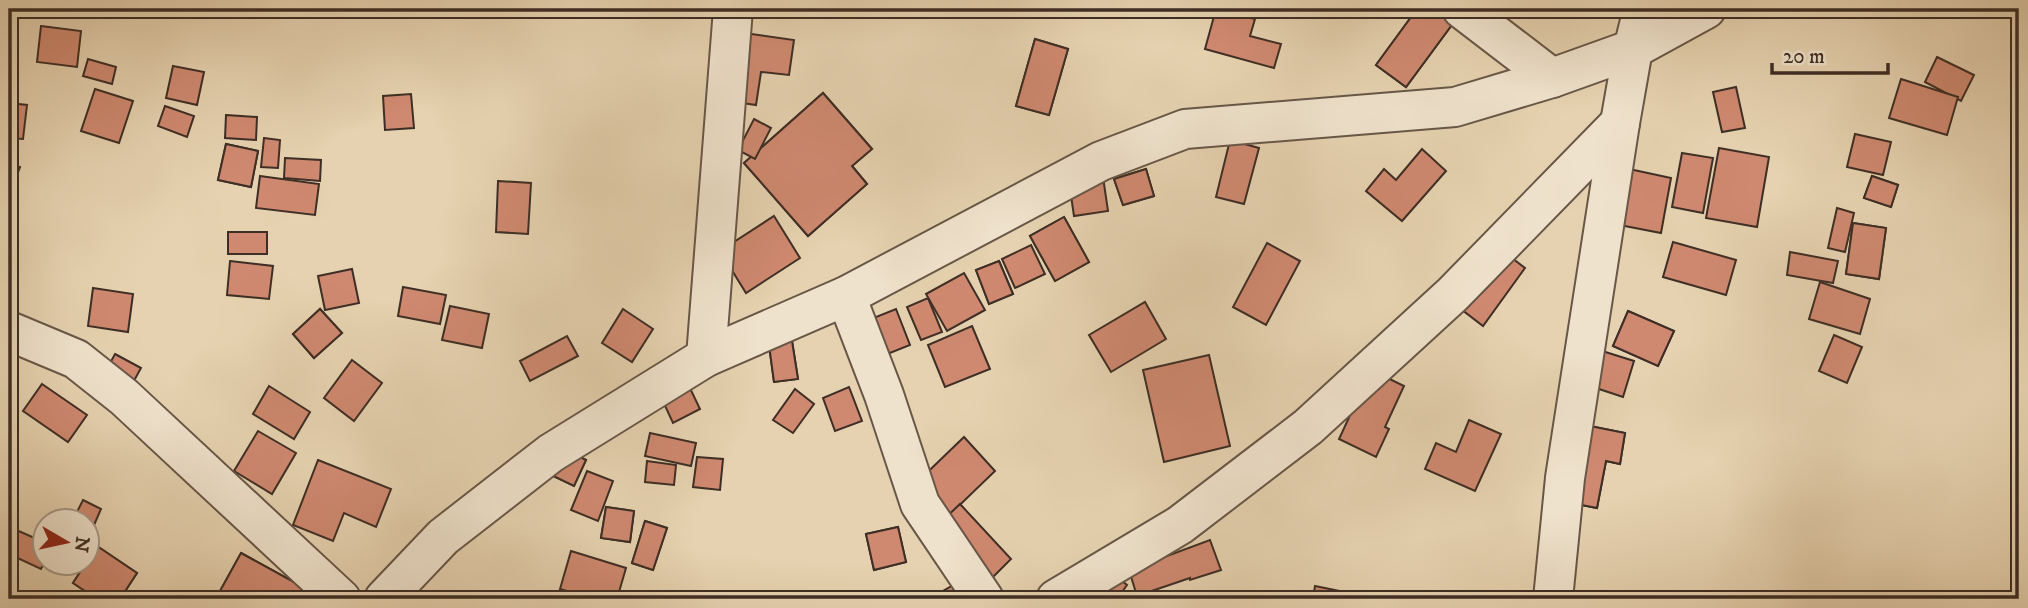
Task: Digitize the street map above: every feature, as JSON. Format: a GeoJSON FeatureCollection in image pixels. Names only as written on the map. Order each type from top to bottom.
{"type":"FeatureCollection","features":[{"type":"Feature","properties":{"kind":"street"},"geometry":{"type":"LineString","coordinates":[[706,357],[733,9]]}},
{"type":"Feature","properties":{"kind":"street"},"geometry":{"type":"LineString","coordinates":[[1462,9],[1552,78]]}},
{"type":"Feature","properties":{"kind":"street"},"geometry":{"type":"LineString","coordinates":[[1553,599],[1565,478],[1620,123],[1643,9]]}},
{"type":"Feature","properties":{"kind":"street"},"geometry":{"type":"LineString","coordinates":[[384,599],[443,537],[551,453],[706,357],[846,296],[1101,161],[1185,130],[1455,107],[1552,78],[1633,49],[1706,9]]}},
{"type":"Feature","properties":{"kind":"street"},"geometry":{"type":"LineString","coordinates":[[1056,599],[1180,525],[1308,427],[1453,295],[1620,123]]}},
{"type":"Feature","properties":{"kind":"street"},"geometry":{"type":"LineString","coordinates":[[846,296],[884,395],[920,504],[984,599]]}},
{"type":"Feature","properties":{"kind":"street"},"geometry":{"type":"LineString","coordinates":[[9,331],[76,359],[105,382],[341,599]]}},
{"type":"Feature","properties":{"kind":"building"},"geometry":{"type":"Polygon","coordinates":[[[1216,9],[1255,19],[1250,36],[1281,44],[1274,68],[1205,49],[1216,9]]]}},
{"type":"Feature","properties":{"kind":"building"},"geometry":{"type":"Polygon","coordinates":[[[1417,9],[1435,9],[1454,22],[1406,87],[1376,65],[1417,9]]]}},
{"type":"Feature","properties":{"kind":"building"},"geometry":{"type":"Polygon","coordinates":[[[1417,9],[1435,9],[1454,22],[1406,87],[1376,65],[1417,9]]]}},
{"type":"Feature","properties":{"kind":"building"},"geometry":{"type":"Polygon","coordinates":[[[41,26],[81,31],[77,67],[37,62],[41,26]]]}},
{"type":"Feature","properties":{"kind":"building"},"geometry":{"type":"Polygon","coordinates":[[[737,32],[794,40],[789,75],[761,72],[756,105],[728,101],[737,32]]]}},
{"type":"Feature","properties":{"kind":"building"},"geometry":{"type":"Polygon","coordinates":[[[1035,39],[1068,49],[1049,115],[1016,106],[1035,39]]]}},
{"type":"Feature","properties":{"kind":"building"},"geometry":{"type":"Polygon","coordinates":[[[1035,39],[1068,49],[1049,115],[1016,106],[1035,39]]]}},
{"type":"Feature","properties":{"kind":"building"},"geometry":{"type":"Polygon","coordinates":[[[1937,57],[1974,75],[1961,101],[1925,82],[1937,57]]]}},
{"type":"Feature","properties":{"kind":"building"},"geometry":{"type":"Polygon","coordinates":[[[88,59],[116,67],[112,84],[83,76],[88,59]]]}},
{"type":"Feature","properties":{"kind":"building"},"geometry":{"type":"Polygon","coordinates":[[[173,66],[204,72],[197,105],[166,98],[173,66]]]}},
{"type":"Feature","properties":{"kind":"building"},"geometry":{"type":"Polygon","coordinates":[[[1901,79],[1958,97],[1947,135],[1889,118],[1901,79]]]}},
{"type":"Feature","properties":{"kind":"building"},"geometry":{"type":"Polygon","coordinates":[[[1736,87],[1745,128],[1722,132],[1713,92],[1736,87]]]}},
{"type":"Feature","properties":{"kind":"building"},"geometry":{"type":"Polygon","coordinates":[[[95,89],[133,101],[119,143],[81,131],[95,89]]]}},
{"type":"Feature","properties":{"kind":"building"},"geometry":{"type":"Polygon","coordinates":[[[823,93],[872,149],[852,166],[867,184],[808,236],[744,163],[823,93]]]}},
{"type":"Feature","properties":{"kind":"building"},"geometry":{"type":"Polygon","coordinates":[[[823,93],[872,149],[852,166],[867,184],[808,236],[744,163],[823,93]]]}},
{"type":"Feature","properties":{"kind":"building"},"geometry":{"type":"Polygon","coordinates":[[[411,94],[414,128],[385,130],[383,96],[411,94]]]}},
{"type":"Feature","properties":{"kind":"building"},"geometry":{"type":"Polygon","coordinates":[[[9,103],[27,105],[23,139],[9,138],[9,103]]]}},
{"type":"Feature","properties":{"kind":"building"},"geometry":{"type":"Polygon","coordinates":[[[165,106],[194,116],[187,137],[158,126],[165,106]]]}},
{"type":"Feature","properties":{"kind":"building"},"geometry":{"type":"Polygon","coordinates":[[[226,115],[257,117],[256,140],[225,138],[226,115]]]}},
{"type":"Feature","properties":{"kind":"building"},"geometry":{"type":"Polygon","coordinates":[[[754,119],[771,128],[755,159],[738,150],[754,119]]]}},
{"type":"Feature","properties":{"kind":"building"},"geometry":{"type":"Polygon","coordinates":[[[1855,134],[1891,142],[1883,175],[1847,167],[1855,134]]]}},
{"type":"Feature","properties":{"kind":"building"},"geometry":{"type":"Polygon","coordinates":[[[264,138],[280,140],[278,168],[261,167],[264,138]]]}},
{"type":"Feature","properties":{"kind":"building"},"geometry":{"type":"Polygon","coordinates":[[[1230,140],[1259,148],[1244,204],[1216,197],[1230,140]]]}},
{"type":"Feature","properties":{"kind":"building"},"geometry":{"type":"Polygon","coordinates":[[[226,144],[258,151],[251,187],[218,180],[226,144]]]}},
{"type":"Feature","properties":{"kind":"building"},"geometry":{"type":"Polygon","coordinates":[[[226,144],[258,151],[251,187],[218,180],[226,144]]]}},
{"type":"Feature","properties":{"kind":"building"},"geometry":{"type":"Polygon","coordinates":[[[1719,148],[1769,157],[1757,227],[1706,218],[1719,148]]]}},
{"type":"Feature","properties":{"kind":"building"},"geometry":{"type":"Polygon","coordinates":[[[1422,149],[1446,171],[1402,221],[1366,191],[1384,169],[1396,180],[1422,149]]]}},
{"type":"Feature","properties":{"kind":"building"},"geometry":{"type":"Polygon","coordinates":[[[1682,153],[1713,158],[1703,213],[1672,207],[1682,153]]]}},
{"type":"Feature","properties":{"kind":"building"},"geometry":{"type":"Polygon","coordinates":[[[285,158],[321,160],[320,181],[284,178],[285,158]]]}},
{"type":"Feature","properties":{"kind":"building"},"geometry":{"type":"Polygon","coordinates":[[[9,163],[20,167],[12,188],[9,187],[9,163]]]}},
{"type":"Feature","properties":{"kind":"building"},"geometry":{"type":"Polygon","coordinates":[[[1620,167],[1671,178],[1661,233],[1609,223],[1620,167]]]}},
{"type":"Feature","properties":{"kind":"building"},"geometry":{"type":"Polygon","coordinates":[[[1146,169],[1154,196],[1123,205],[1114,179],[1146,169]]]}},
{"type":"Feature","properties":{"kind":"building"},"geometry":{"type":"Polygon","coordinates":[[[1146,169],[1154,196],[1123,205],[1114,179],[1146,169]]]}},
{"type":"Feature","properties":{"kind":"building"},"geometry":{"type":"Polygon","coordinates":[[[260,176],[319,184],[315,215],[256,208],[260,176]]]}},
{"type":"Feature","properties":{"kind":"building"},"geometry":{"type":"Polygon","coordinates":[[[1872,176],[1898,185],[1891,207],[1864,198],[1872,176]]]}},
{"type":"Feature","properties":{"kind":"building"},"geometry":{"type":"Polygon","coordinates":[[[1872,176],[1898,185],[1891,207],[1864,198],[1872,176]]]}},
{"type":"Feature","properties":{"kind":"building"},"geometry":{"type":"Polygon","coordinates":[[[1103,177],[1108,211],[1074,216],[1069,182],[1103,177]]]}},
{"type":"Feature","properties":{"kind":"building"},"geometry":{"type":"Polygon","coordinates":[[[498,181],[531,183],[528,234],[496,232],[498,181]]]}},
{"type":"Feature","properties":{"kind":"building"},"geometry":{"type":"Polygon","coordinates":[[[1837,208],[1854,213],[1845,252],[1828,248],[1837,208]]]}},
{"type":"Feature","properties":{"kind":"building"},"geometry":{"type":"Polygon","coordinates":[[[774,216],[800,258],[746,293],[720,251],[774,216]]]}},
{"type":"Feature","properties":{"kind":"building"},"geometry":{"type":"Polygon","coordinates":[[[1064,217],[1089,262],[1055,281],[1030,236],[1064,217]]]}},
{"type":"Feature","properties":{"kind":"building"},"geometry":{"type":"Polygon","coordinates":[[[1064,217],[1089,262],[1055,281],[1030,236],[1064,217]]]}},
{"type":"Feature","properties":{"kind":"building"},"geometry":{"type":"Polygon","coordinates":[[[1853,223],[1886,228],[1879,279],[1846,274],[1853,223]]]}},
{"type":"Feature","properties":{"kind":"building"},"geometry":{"type":"Polygon","coordinates":[[[1853,223],[1886,228],[1879,279],[1846,274],[1853,223]]]}},
{"type":"Feature","properties":{"kind":"building"},"geometry":{"type":"Polygon","coordinates":[[[228,232],[267,232],[267,254],[228,254],[228,232]]]}},
{"type":"Feature","properties":{"kind":"building"},"geometry":{"type":"Polygon","coordinates":[[[1673,242],[1736,260],[1726,295],[1663,277],[1673,242]]]}},
{"type":"Feature","properties":{"kind":"building"},"geometry":{"type":"Polygon","coordinates":[[[1267,243],[1300,261],[1266,325],[1233,307],[1267,243]]]}},
{"type":"Feature","properties":{"kind":"building"},"geometry":{"type":"Polygon","coordinates":[[[1031,245],[1045,274],[1015,288],[1002,259],[1031,245]]]}},
{"type":"Feature","properties":{"kind":"building"},"geometry":{"type":"Polygon","coordinates":[[[1500,249],[1525,268],[1483,326],[1457,306],[1500,249]]]}},
{"type":"Feature","properties":{"kind":"building"},"geometry":{"type":"Polygon","coordinates":[[[1790,252],[1838,261],[1833,283],[1787,275],[1790,252]]]}},
{"type":"Feature","properties":{"kind":"building"},"geometry":{"type":"Polygon","coordinates":[[[230,261],[273,266],[269,299],[227,295],[230,261]]]}},
{"type":"Feature","properties":{"kind":"building"},"geometry":{"type":"Polygon","coordinates":[[[999,261],[1013,294],[989,304],[976,270],[999,261]]]}},
{"type":"Feature","properties":{"kind":"building"},"geometry":{"type":"Polygon","coordinates":[[[999,261],[1013,294],[989,304],[976,270],[999,261]]]}},
{"type":"Feature","properties":{"kind":"building"},"geometry":{"type":"Polygon","coordinates":[[[352,269],[359,303],[325,310],[318,276],[352,269]]]}},
{"type":"Feature","properties":{"kind":"building"},"geometry":{"type":"Polygon","coordinates":[[[964,273],[985,310],[947,331],[926,294],[964,273]]]}},
{"type":"Feature","properties":{"kind":"building"},"geometry":{"type":"Polygon","coordinates":[[[1820,282],[1870,299],[1860,334],[1809,319],[1820,282]]]}},
{"type":"Feature","properties":{"kind":"building"},"geometry":{"type":"Polygon","coordinates":[[[403,287],[446,295],[440,324],[398,316],[403,287]]]}},
{"type":"Feature","properties":{"kind":"building"},"geometry":{"type":"Polygon","coordinates":[[[93,288],[133,294],[128,332],[88,326],[93,288]]]}},
{"type":"Feature","properties":{"kind":"building"},"geometry":{"type":"Polygon","coordinates":[[[928,298],[942,332],[921,340],[907,307],[928,298]]]}},
{"type":"Feature","properties":{"kind":"building"},"geometry":{"type":"Polygon","coordinates":[[[1145,302],[1166,339],[1111,372],[1089,335],[1145,302]]]}},
{"type":"Feature","properties":{"kind":"building"},"geometry":{"type":"Polygon","coordinates":[[[450,306],[489,314],[482,348],[442,340],[450,306]]]}},
{"type":"Feature","properties":{"kind":"building"},"geometry":{"type":"Polygon","coordinates":[[[320,309],[342,333],[314,358],[293,334],[320,309]]]}},
{"type":"Feature","properties":{"kind":"building"},"geometry":{"type":"Polygon","coordinates":[[[320,309],[342,333],[314,358],[293,334],[320,309]]]}},
{"type":"Feature","properties":{"kind":"building"},"geometry":{"type":"Polygon","coordinates":[[[623,309],[653,329],[632,362],[602,343],[623,309]]]}},
{"type":"Feature","properties":{"kind":"building"},"geometry":{"type":"Polygon","coordinates":[[[896,309],[910,345],[870,361],[856,325],[896,309]]]}},
{"type":"Feature","properties":{"kind":"building"},"geometry":{"type":"Polygon","coordinates":[[[1628,311],[1674,331],[1658,366],[1613,346],[1628,311]]]}},
{"type":"Feature","properties":{"kind":"building"},"geometry":{"type":"Polygon","coordinates":[[[1628,311],[1674,331],[1658,366],[1613,346],[1628,311]]]}},
{"type":"Feature","properties":{"kind":"building"},"geometry":{"type":"Polygon","coordinates":[[[972,326],[990,369],[945,387],[928,345],[972,326]]]}},
{"type":"Feature","properties":{"kind":"building"},"geometry":{"type":"Polygon","coordinates":[[[1834,335],[1862,347],[1847,383],[1819,371],[1834,335]]]}},
{"type":"Feature","properties":{"kind":"building"},"geometry":{"type":"Polygon","coordinates":[[[567,336],[578,356],[530,381],[520,361],[567,336]]]}},
{"type":"Feature","properties":{"kind":"building"},"geometry":{"type":"Polygon","coordinates":[[[792,341],[798,379],[774,382],[769,345],[792,341]]]}},
{"type":"Feature","properties":{"kind":"building"},"geometry":{"type":"Polygon","coordinates":[[[792,341],[798,379],[774,382],[769,345],[792,341]]]}},
{"type":"Feature","properties":{"kind":"building"},"geometry":{"type":"Polygon","coordinates":[[[1599,350],[1634,361],[1623,397],[1587,385],[1599,350]]]}},
{"type":"Feature","properties":{"kind":"building"},"geometry":{"type":"Polygon","coordinates":[[[115,354],[141,368],[129,390],[103,376],[115,354]]]}},
{"type":"Feature","properties":{"kind":"building"},"geometry":{"type":"Polygon","coordinates":[[[1209,355],[1230,446],[1164,462],[1143,370],[1209,355]]]}},
{"type":"Feature","properties":{"kind":"building"},"geometry":{"type":"Polygon","coordinates":[[[352,360],[382,383],[354,421],[324,398],[352,360]]]}},
{"type":"Feature","properties":{"kind":"building"},"geometry":{"type":"Polygon","coordinates":[[[1371,370],[1404,386],[1385,427],[1389,429],[1376,457],[1339,439],[1371,370]]]}},
{"type":"Feature","properties":{"kind":"building"},"geometry":{"type":"Polygon","coordinates":[[[687,382],[700,409],[673,423],[660,395],[687,382]]]}},
{"type":"Feature","properties":{"kind":"building"},"geometry":{"type":"Polygon","coordinates":[[[42,384],[87,415],[68,442],[23,411],[42,384]]]}},
{"type":"Feature","properties":{"kind":"building"},"geometry":{"type":"Polygon","coordinates":[[[269,386],[310,412],[294,439],[253,414],[269,386]]]}},
{"type":"Feature","properties":{"kind":"building"},"geometry":{"type":"Polygon","coordinates":[[[849,387],[862,421],[835,431],[823,398],[849,387]]]}},
{"type":"Feature","properties":{"kind":"building"},"geometry":{"type":"Polygon","coordinates":[[[795,389],[814,404],[793,433],[773,420],[795,389]]]}},
{"type":"Feature","properties":{"kind":"building"},"geometry":{"type":"Polygon","coordinates":[[[1469,420],[1501,434],[1475,491],[1425,469],[1436,443],[1456,452],[1469,420]]]}},
{"type":"Feature","properties":{"kind":"building"},"geometry":{"type":"Polygon","coordinates":[[[1575,423],[1625,433],[1620,464],[1606,461],[1597,508],[1561,501],[1575,423]]]}},
{"type":"Feature","properties":{"kind":"building"},"geometry":{"type":"Polygon","coordinates":[[[1575,423],[1625,433],[1620,464],[1606,461],[1597,508],[1561,501],[1575,423]]]}},
{"type":"Feature","properties":{"kind":"building"},"geometry":{"type":"Polygon","coordinates":[[[258,431],[296,453],[272,494],[234,471],[258,431]]]}},
{"type":"Feature","properties":{"kind":"building"},"geometry":{"type":"Polygon","coordinates":[[[650,433],[696,443],[691,466],[645,456],[650,433]]]}},
{"type":"Feature","properties":{"kind":"building"},"geometry":{"type":"Polygon","coordinates":[[[964,437],[995,471],[940,524],[908,491],[964,437]]]}},
{"type":"Feature","properties":{"kind":"building"},"geometry":{"type":"Polygon","coordinates":[[[558,446],[586,460],[574,486],[545,472],[558,446]]]}},
{"type":"Feature","properties":{"kind":"building"},"geometry":{"type":"Polygon","coordinates":[[[558,446],[586,460],[574,486],[545,472],[558,446]]]}},
{"type":"Feature","properties":{"kind":"building"},"geometry":{"type":"Polygon","coordinates":[[[697,457],[723,459],[720,490],[693,487],[697,457]]]}},
{"type":"Feature","properties":{"kind":"building"},"geometry":{"type":"Polygon","coordinates":[[[318,460],[391,489],[376,527],[344,513],[333,541],[293,525],[318,460]]]}},
{"type":"Feature","properties":{"kind":"building"},"geometry":{"type":"Polygon","coordinates":[[[647,461],[676,465],[674,485],[645,482],[647,461]]]}},
{"type":"Feature","properties":{"kind":"building"},"geometry":{"type":"Polygon","coordinates":[[[587,471],[613,481],[598,521],[571,510],[587,471]]]}},
{"type":"Feature","properties":{"kind":"building"},"geometry":{"type":"Polygon","coordinates":[[[83,500],[95,506],[80,506],[83,500]]]}},
{"type":"Feature","properties":{"kind":"building"},"geometry":{"type":"Polygon","coordinates":[[[960,504],[1011,559],[992,578],[940,523],[960,504]]]}},
{"type":"Feature","properties":{"kind":"building"},"geometry":{"type":"Polygon","coordinates":[[[606,507],[634,511],[630,542],[601,538],[606,507]]]}},
{"type":"Feature","properties":{"kind":"building"},"geometry":{"type":"Polygon","coordinates":[[[606,507],[634,511],[630,542],[601,538],[606,507]]]}},
{"type":"Feature","properties":{"kind":"building"},"geometry":{"type":"Polygon","coordinates":[[[645,521],[667,528],[653,570],[632,563],[645,521]]]}},
{"type":"Feature","properties":{"kind":"building"},"geometry":{"type":"Polygon","coordinates":[[[645,521],[667,528],[653,570],[632,563],[645,521]]]}},
{"type":"Feature","properties":{"kind":"building"},"geometry":{"type":"Polygon","coordinates":[[[898,527],[906,562],[874,570],[866,534],[898,527]]]}},
{"type":"Feature","properties":{"kind":"building"},"geometry":{"type":"Polygon","coordinates":[[[898,527],[906,562],[874,570],[866,534],[898,527]]]}},
{"type":"Feature","properties":{"kind":"building"},"geometry":{"type":"Polygon","coordinates":[[[14,529],[32,537],[32,565],[9,554],[9,540],[14,529]]]}},
{"type":"Feature","properties":{"kind":"building"},"geometry":{"type":"Polygon","coordinates":[[[1210,540],[1221,570],[1137,596],[1129,570],[1210,540]]]}},
{"type":"Feature","properties":{"kind":"building"},"geometry":{"type":"Polygon","coordinates":[[[102,549],[137,573],[120,599],[97,599],[73,583],[78,576],[102,576],[102,549]]]}},
{"type":"Feature","properties":{"kind":"building"},"geometry":{"type":"Polygon","coordinates":[[[102,549],[137,573],[120,599],[97,599],[73,583],[78,576],[102,576],[102,549]]]}},
{"type":"Feature","properties":{"kind":"building"},"geometry":{"type":"Polygon","coordinates":[[[571,551],[626,568],[617,599],[593,599],[560,589],[571,551]]]}},
{"type":"Feature","properties":{"kind":"building"},"geometry":{"type":"Polygon","coordinates":[[[241,553],[312,592],[308,599],[234,599],[220,591],[241,553]]]}},
{"type":"Feature","properties":{"kind":"building"},"geometry":{"type":"Polygon","coordinates":[[[241,553],[312,592],[308,599],[234,599],[220,591],[241,553]]]}},
{"type":"Feature","properties":{"kind":"building"},"geometry":{"type":"Polygon","coordinates":[[[1106,568],[1127,585],[1117,599],[1097,599],[1088,592],[1106,568]]]}},
{"type":"Feature","properties":{"kind":"building"},"geometry":{"type":"Polygon","coordinates":[[[955,584],[964,599],[929,599],[955,584]]]}},
{"type":"Feature","properties":{"kind":"building"},"geometry":{"type":"Polygon","coordinates":[[[1315,586],[1379,599],[1313,599],[1315,586]]]}}]}
